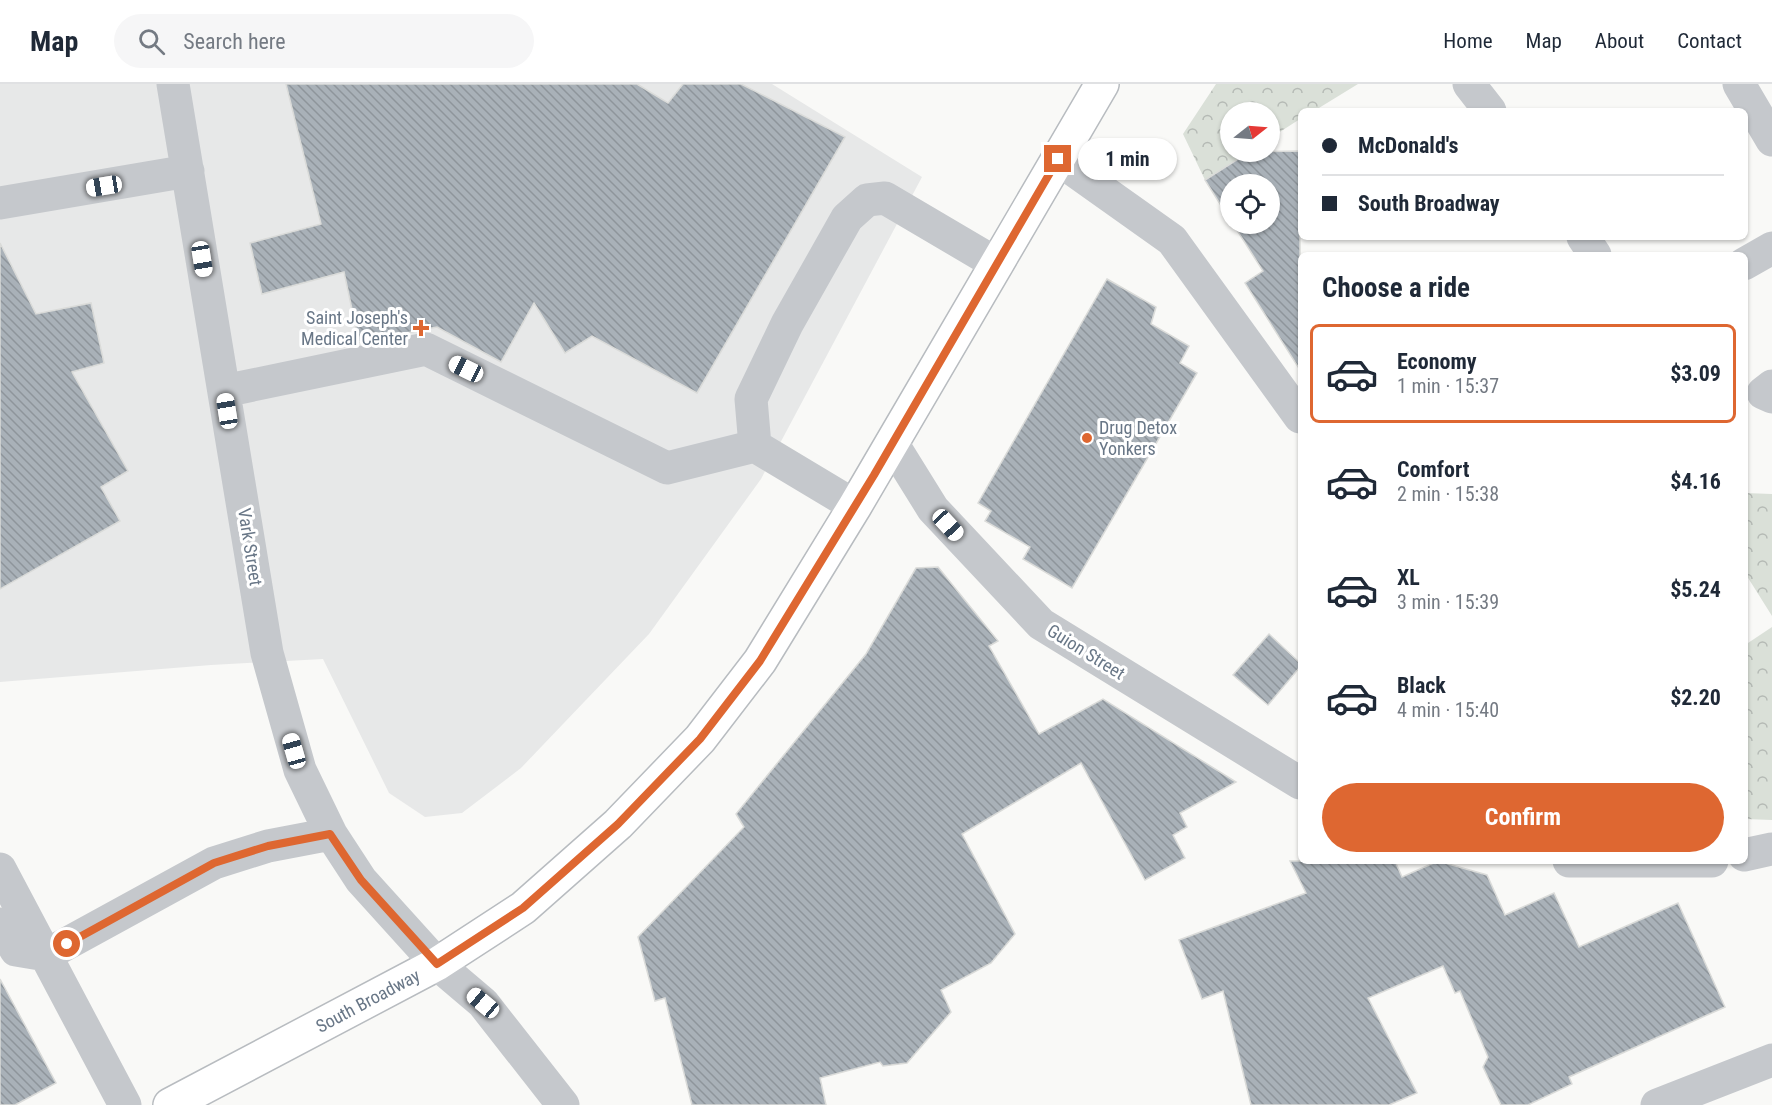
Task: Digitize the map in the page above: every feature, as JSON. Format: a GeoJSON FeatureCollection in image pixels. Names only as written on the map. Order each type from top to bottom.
{"type":"FeatureCollection","features":[{"type":"Feature","properties":{"kind":"main road","name":"South Broadway"},"geometry":{"type":"LineString","coordinates":[[170,1105],[437,964],[523,908],[618,824],[700,739],[760,661],[855,506],[1102,84]]}},
{"type":"Feature","properties":{"kind":"street","name":"Vark Street"},"geometry":{"type":"LineString","coordinates":[[173,84],[267,652],[300,770],[330,834],[361,880],[437,964],[483,1003],[563,1105]]}},
{"type":"Feature","properties":{"kind":"street"},"geometry":{"type":"LineString","coordinates":[[1739,84],[1772,140]]}},
{"type":"Feature","properties":{"kind":"street"},"geometry":{"type":"LineString","coordinates":[[1058,159],[1172,240],[1298,414]]}},
{"type":"Feature","properties":{"kind":"street"},"geometry":{"type":"LineString","coordinates":[[0,203],[188,171]]}},
{"type":"Feature","properties":{"kind":"street"},"geometry":{"type":"LineString","coordinates":[[755,446],[751,399],[787,324],[847,218],[867,200],[885,198],[997,264]]}},
{"type":"Feature","properties":{"kind":"street"},"geometry":{"type":"LineString","coordinates":[[1748,262],[1772,248]]}},
{"type":"Feature","properties":{"kind":"street"},"geometry":{"type":"LineString","coordinates":[[224,391],[426,349],[667,468],[755,446],[855,506]]}},
{"type":"Feature","properties":{"kind":"street"},"geometry":{"type":"LineString","coordinates":[[1772,386],[1763,393],[1772,397]]}},
{"type":"Feature","properties":{"kind":"street","name":"Guion Street"},"geometry":{"type":"LineString","coordinates":[[892,443],[933,508],[1041,624],[1298,782]]}},
{"type":"Feature","properties":{"kind":"street"},"geometry":{"type":"LineString","coordinates":[[0,924],[16,950],[46,955],[214,863],[268,846],[330,834]]}},
{"type":"Feature","properties":{"kind":"street"},"geometry":{"type":"LineString","coordinates":[[1748,854],[1772,849]]}},
{"type":"Feature","properties":{"kind":"street"},"geometry":{"type":"LineString","coordinates":[[0,868],[125,1105]]}},
{"type":"Feature","properties":{"kind":"street"},"geometry":{"type":"LineString","coordinates":[[1657,1105],[1772,1060]]}},
{"type":"Feature","properties":{"kind":"shaded area","name":"Saint Joseph's Medical Center"},"geometry":{"type":"Polygon","coordinates":[[[0,84],[772,84],[922,177],[761,479],[649,634],[521,768],[462,813],[425,817],[389,793],[323,659],[211,665],[0,682],[0,84]]]}},
{"type":"Feature","properties":{"kind":"green space"},"geometry":{"type":"Polygon","coordinates":[[[1216,84],[1358,84],[1319,108],[1298,108],[1298,120],[1280,132],[1280,102],[1220,102],[1220,162],[1233,162],[1205,180],[1183,134],[1216,84]]]}},
{"type":"Feature","properties":{"kind":"green space"},"geometry":{"type":"Polygon","coordinates":[[[1748,493],[1772,494],[1772,616],[1748,578],[1748,493]]]}},
{"type":"Feature","properties":{"kind":"green space"},"geometry":{"type":"Polygon","coordinates":[[[1772,627],[1772,820],[1748,819],[1748,643],[1772,627]]]}},
{"type":"Feature","properties":{"kind":"building","name":"Saint Joseph's Medical Center"},"geometry":{"type":"Polygon","coordinates":[[[286,84],[637,84],[668,103],[683,84],[741,84],[845,137],[697,393],[592,336],[565,353],[534,303],[501,362],[437,327],[359,342],[344,272],[262,294],[250,243],[321,224],[286,84]]]}},
{"type":"Feature","properties":{"kind":"building"},"geometry":{"type":"Polygon","coordinates":[[[1280,151],[1298,151],[1300,252],[1298,252],[1298,367],[1245,283],[1263,271],[1239,234],[1280,234],[1280,174],[1220,174],[1220,204],[1205,180],[1233,162],[1280,162],[1280,151]]]}},
{"type":"Feature","properties":{"kind":"building"},"geometry":{"type":"Polygon","coordinates":[[[0,243],[36,314],[91,303],[104,363],[72,372],[128,471],[101,487],[120,521],[0,589],[0,243]]]}},
{"type":"Feature","properties":{"kind":"building","name":"Drug Detox Yonkers"},"geometry":{"type":"Polygon","coordinates":[[[1107,279],[1156,307],[1151,324],[1189,346],[1180,363],[1197,373],[1072,588],[1023,559],[1030,547],[985,521],[991,511],[978,503],[1107,279]]]}},
{"type":"Feature","properties":{"kind":"building"},"geometry":{"type":"Polygon","coordinates":[[[938,567],[998,641],[989,646],[1039,734],[1103,699],[1236,782],[1180,813],[1187,827],[1173,835],[1185,858],[1145,880],[1081,763],[962,834],[1015,934],[991,963],[941,990],[951,1012],[907,1063],[883,1066],[880,1062],[820,1078],[826,1105],[692,1105],[665,998],[655,1001],[638,937],[744,827],[736,814],[866,654],[916,568],[938,567]]]}},
{"type":"Feature","properties":{"kind":"building"},"geometry":{"type":"Polygon","coordinates":[[[1269,634],[1298,661],[1298,669],[1268,705],[1233,675],[1269,634]]]}},
{"type":"Feature","properties":{"kind":"building"},"geometry":{"type":"Polygon","coordinates":[[[1290,861],[1298,861],[1298,864],[1396,864],[1402,877],[1431,864],[1448,864],[1487,875],[1505,915],[1554,893],[1579,947],[1678,903],[1725,1007],[1569,1077],[1572,1084],[1528,1105],[1501,1105],[1483,1067],[1488,1057],[1460,991],[1455,993],[1443,966],[1368,998],[1417,1093],[1389,1105],[1251,1105],[1223,991],[1202,999],[1179,940],[1306,893],[1290,861]]]}},
{"type":"Feature","properties":{"kind":"building"},"geometry":{"type":"Polygon","coordinates":[[[0,979],[56,1083],[15,1105],[0,1105],[0,979]]]}},
{"type":"Feature","properties":{"kind":"place","name":"Saint Joseph's Medical Center"},"geometry":{"type":"Point","coordinates":[421,328]}},
{"type":"Feature","properties":{"kind":"place","name":"Drug Detox Yonkers"},"geometry":{"type":"Point","coordinates":[1087,438]}},
{"type":"Feature","properties":{"kind":"route"},"geometry":{"type":"LineString","coordinates":[[67,944],[214,863],[268,846],[330,834],[361,880],[437,964],[523,908],[618,824],[700,739],[760,661],[874,475],[1058,159]]}}]}
